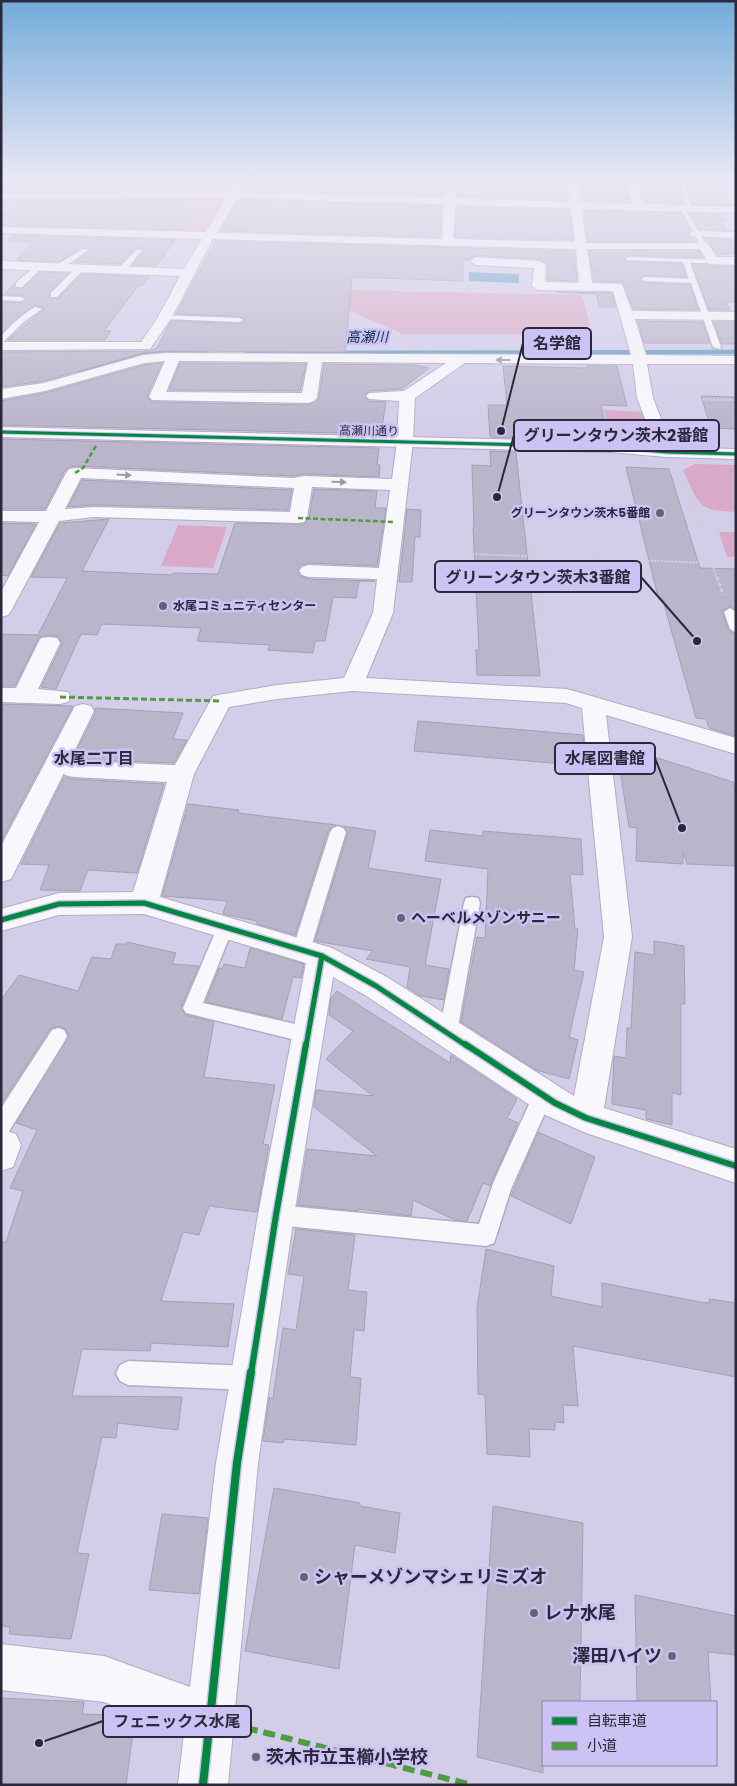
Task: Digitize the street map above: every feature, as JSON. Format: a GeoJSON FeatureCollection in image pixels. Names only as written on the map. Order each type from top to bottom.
{"type":"FeatureCollection","features":[{"type":"Feature","properties":{"kind":"street"},"geometry":{"type":"LineString","coordinates":[[49,372],[145,346],[165,317],[196,263]]}},
{"type":"Feature","properties":{"kind":"street"},"geometry":{"type":"LineString","coordinates":[[515,263],[540,265],[538,286],[618,287],[638,353],[645,398],[666,452]]}},
{"type":"Feature","properties":{"kind":"street"},"geometry":{"type":"LineString","coordinates":[[583,263],[586,286]]}},
{"type":"Feature","properties":{"kind":"street"},"geometry":{"type":"LineString","coordinates":[[4,267],[189,273]]}},
{"type":"Feature","properties":{"kind":"street"},"geometry":{"type":"LineString","coordinates":[[628,315],[736,316]]}},
{"type":"Feature","properties":{"kind":"street"},"geometry":{"type":"LineString","coordinates":[[1,346],[145,346],[638,353],[736,360]]}},
{"type":"Feature","properties":{"kind":"street"},"geometry":{"type":"LineString","coordinates":[[1,394],[45,387],[143,359],[174,357],[460,360],[736,347]]}},
{"type":"Feature","properties":{"kind":"street"},"geometry":{"type":"LineString","coordinates":[[174,357],[157,397],[309,398],[316,358]]}},
{"type":"Feature","properties":{"kind":"street"},"geometry":{"type":"LineString","coordinates":[[234,397],[248,358]]}},
{"type":"Feature","properties":{"kind":"street"},"geometry":{"type":"LineString","coordinates":[[374,396],[407,396],[460,360]]}},
{"type":"Feature","properties":{"kind":"street"},"geometry":{"type":"LineString","coordinates":[[352,684],[383,613],[405,442],[407,396]]}},
{"type":"Feature","properties":{"kind":"street","name":"高瀬川通り"},"geometry":{"type":"LineString","coordinates":[[1,432],[610,447],[666,452],[736,454]]}},
{"type":"Feature","properties":{"kind":"street"},"geometry":{"type":"LineString","coordinates":[[1,611],[76,473],[294,483],[304,481],[400,484]]}},
{"type":"Feature","properties":{"kind":"street"},"geometry":{"type":"LineString","coordinates":[[1,516],[52,516],[94,512],[298,518],[304,481]]}},
{"type":"Feature","properties":{"kind":"street"},"geometry":{"type":"LineString","coordinates":[[309,571],[388,574]]}},
{"type":"Feature","properties":{"kind":"street"},"geometry":{"type":"LineString","coordinates":[[12,696],[49,643]]}},
{"type":"Feature","properties":{"kind":"street"},"geometry":{"type":"LineString","coordinates":[[144,903],[182,774],[221,701],[277,692],[352,684],[567,696],[736,746]]}},
{"type":"Feature","properties":{"kind":"street"},"geometry":{"type":"LineString","coordinates":[[12,696],[60,696]]}},
{"type":"Feature","properties":{"kind":"street"},"geometry":{"type":"LineString","coordinates":[[586,1118],[618,937],[593,703]]}},
{"type":"Feature","properties":{"kind":"street"},"geometry":{"type":"LineString","coordinates":[[1,872],[83,711]]}},
{"type":"Feature","properties":{"kind":"street"},"geometry":{"type":"LineString","coordinates":[[74,769],[182,774]]}},
{"type":"Feature","properties":{"kind":"street"},"geometry":{"type":"LineString","coordinates":[[1,920],[59,904],[144,903],[311,953],[376,986],[543,1096],[586,1118],[736,1166]]}},
{"type":"Feature","properties":{"kind":"street"},"geometry":{"type":"LineString","coordinates":[[203,1785],[237,1463],[276,1215],[308,1035],[311,953]]}},
{"type":"Feature","properties":{"kind":"street"},"geometry":{"type":"LineString","coordinates":[[1,1145],[4,1145],[1,1155]]}},
{"type":"Feature","properties":{"kind":"street"},"geometry":{"type":"LineString","coordinates":[[1,1667],[104,1679],[211,1719]]}},
{"type":"Feature","properties":{"kind":"lane"},"geometry":{"type":"LineString","coordinates":[[58,268],[65,263]]}},
{"type":"Feature","properties":{"kind":"lane"},"geometry":{"type":"LineString","coordinates":[[121,270],[127,263]]}},
{"type":"Feature","properties":{"kind":"lane"},"geometry":{"type":"LineString","coordinates":[[687,263],[717,347]]}},
{"type":"Feature","properties":{"kind":"lane"},"geometry":{"type":"LineString","coordinates":[[19,285],[39,267]]}},
{"type":"Feature","properties":{"kind":"lane"},"geometry":{"type":"LineString","coordinates":[[54,295],[80,269]]}},
{"type":"Feature","properties":{"kind":"lane"},"geometry":{"type":"LineString","coordinates":[[646,279],[694,281]]}},
{"type":"Feature","properties":{"kind":"lane"},"geometry":{"type":"LineString","coordinates":[[1,298],[21,298]]}},
{"type":"Feature","properties":{"kind":"lane"},"geometry":{"type":"LineString","coordinates":[[1,342],[9,331],[30,312],[38,309]]}},
{"type":"Feature","properties":{"kind":"lane"},"geometry":{"type":"LineString","coordinates":[[165,317],[239,320]]}},
{"type":"Feature","properties":{"kind":"lane"},"geometry":{"type":"LineString","coordinates":[[730,612],[736,629]]}},
{"type":"Feature","properties":{"kind":"lane"},"geometry":{"type":"LineString","coordinates":[[311,953],[338,832]]}},
{"type":"Feature","properties":{"kind":"lane"},"geometry":{"type":"LineString","coordinates":[[448,1033],[472,903]]}},
{"type":"Feature","properties":{"kind":"lane"},"geometry":{"type":"LineString","coordinates":[[225,928],[192,1008],[308,1035]]}},
{"type":"Feature","properties":{"kind":"lane"},"geometry":{"type":"LineString","coordinates":[[1,1126],[58,1036]]}},
{"type":"Feature","properties":{"kind":"lane"},"geometry":{"type":"LineString","coordinates":[[276,1215],[486,1235],[501,1188],[543,1096]]}},
{"type":"Feature","properties":{"kind":"lane"},"geometry":{"type":"LineString","coordinates":[[128,1373],[250,1378]]}},
{"type":"Feature","properties":{"kind":"path"},"geometry":{"type":"LineString","coordinates":[[645,398],[736,400]]}},
{"type":"Feature","properties":{"kind":"path"},"geometry":{"type":"LineString","coordinates":[[525,462],[550,695]]}},
{"type":"Feature","properties":{"kind":"path"},"geometry":{"type":"LineString","coordinates":[[680,470],[710,563],[730,612]]}},
{"type":"Feature","properties":{"kind":"path"},"geometry":{"type":"LineString","coordinates":[[695,516],[736,517]]}},
{"type":"Feature","properties":{"kind":"path"},"geometry":{"type":"LineString","coordinates":[[390,552],[710,563]]}},
{"type":"Feature","properties":{"kind":"shaded area"},"geometry":{"type":"Polygon","coordinates":[[[350,290],[582,295],[590,325],[576,334],[403,334],[346,309],[350,290]]]}},
{"type":"Feature","properties":{"kind":"shaded area"},"geometry":{"type":"Polygon","coordinates":[[[604,410],[643,412],[651,438],[637,441],[621,436],[610,436],[604,410]]]}},
{"type":"Feature","properties":{"kind":"shaded area"},"geometry":{"type":"Polygon","coordinates":[[[695,464],[736,465],[736,512],[713,510],[700,503],[683,470],[695,464]]]}},
{"type":"Feature","properties":{"kind":"shaded area"},"geometry":{"type":"Polygon","coordinates":[[[178,525],[227,527],[213,568],[161,566],[178,525]]]}},
{"type":"Feature","properties":{"kind":"shaded area"},"geometry":{"type":"Polygon","coordinates":[[[719,532],[736,532],[736,557],[727,557],[719,532]]]}},
{"type":"Feature","properties":{"kind":"water"},"geometry":{"type":"Polygon","coordinates":[[[469,272],[519,274],[519,283],[469,281],[469,272]]]}},
{"type":"Feature","properties":{"kind":"building"},"geometry":{"type":"Polygon","coordinates":[[[134,263],[159,263],[157,266],[133,265],[134,263]]]}},
{"type":"Feature","properties":{"kind":"building"},"geometry":{"type":"Polygon","coordinates":[[[204,263],[463,263],[463,281],[352,277],[345,352],[165,351],[143,353],[44,381],[1,387],[1,352],[150,351],[157,348],[171,321],[239,324],[244,322],[245,319],[239,316],[176,314],[204,263]]]}},
{"type":"Feature","properties":{"kind":"building"},"geometry":{"type":"Polygon","coordinates":[[[546,263],[575,263],[577,281],[547,280],[548,265],[546,263]]]}},
{"type":"Feature","properties":{"kind":"building"},"geometry":{"type":"Polygon","coordinates":[[[591,263],[682,264],[686,277],[645,275],[639,280],[645,283],[690,285],[698,310],[633,309],[623,282],[594,281],[591,263]]]}},
{"type":"Feature","properties":{"kind":"building"},"geometry":{"type":"Polygon","coordinates":[[[693,265],[736,267],[736,302],[726,302],[730,310],[709,310],[693,265]]]}},
{"type":"Feature","properties":{"kind":"building"},"geometry":{"type":"Polygon","coordinates":[[[40,272],[68,273],[50,292],[49,297],[51,299],[58,298],[82,274],[149,277],[142,286],[138,286],[104,331],[111,331],[105,340],[8,340],[44,309],[34,305],[1,333],[1,302],[21,303],[27,300],[21,295],[5,294],[14,284],[15,288],[23,288],[40,272]]]}},
{"type":"Feature","properties":{"kind":"building"},"geometry":{"type":"Polygon","coordinates":[[[557,292],[612,293],[616,307],[599,307],[597,294],[557,292]]]}},
{"type":"Feature","properties":{"kind":"building"},"geometry":{"type":"Polygon","coordinates":[[[638,321],[702,322],[710,343],[644,343],[638,321]]]}},
{"type":"Feature","properties":{"kind":"building"},"geometry":{"type":"Polygon","coordinates":[[[714,322],[736,322],[736,344],[722,344],[714,322]]]}},
{"type":"Feature","properties":{"kind":"building"},"geometry":{"type":"Polygon","coordinates":[[[162,363],[147,396],[152,402],[309,405],[319,398],[324,364],[415,365],[429,368],[402,389],[369,391],[365,395],[369,401],[386,402],[381,434],[1,425],[1,401],[45,393],[144,365],[162,363]]]}},
{"type":"Feature","properties":{"kind":"building"},"geometry":{"type":"Polygon","coordinates":[[[180,363],[306,364],[300,391],[169,390],[180,363]]]}},
{"type":"Feature","properties":{"kind":"building"},"geometry":{"type":"Polygon","coordinates":[[[503,366],[587,368],[587,366],[617,366],[627,406],[601,405],[607,435],[514,432],[514,438],[490,437],[488,405],[507,405],[503,366]]]}},
{"type":"Feature","properties":{"kind":"building"},"geometry":{"type":"Polygon","coordinates":[[[701,396],[736,397],[736,429],[711,428],[701,396]]]}},
{"type":"Feature","properties":{"kind":"building"},"geometry":{"type":"Polygon","coordinates":[[[1,439],[379,448],[377,465],[380,465],[379,477],[304,474],[294,476],[75,466],[69,467],[64,472],[45,509],[1,509],[1,439]]]}},
{"type":"Feature","properties":{"kind":"building"},"geometry":{"type":"Polygon","coordinates":[[[490,451],[516,452],[540,676],[477,675],[476,650],[479,650],[472,465],[491,466],[490,451]]]}},
{"type":"Feature","properties":{"kind":"building"},"geometry":{"type":"Polygon","coordinates":[[[626,467],[669,469],[700,568],[736,569],[736,610],[729,606],[722,611],[728,630],[736,635],[736,736],[709,728],[706,719],[696,718],[662,597],[658,597],[626,467]]]}},
{"type":"Feature","properties":{"kind":"building"},"geometry":{"type":"Polygon","coordinates":[[[82,480],[292,490],[288,510],[94,505],[68,507],[82,480]]]}},
{"type":"Feature","properties":{"kind":"building"},"geometry":{"type":"Polygon","coordinates":[[[314,489],[377,491],[375,508],[386,508],[377,566],[309,563],[301,565],[298,570],[300,576],[309,579],[375,581],[359,581],[356,598],[333,597],[325,641],[315,641],[313,653],[268,650],[270,645],[197,641],[201,628],[102,624],[97,635],[81,634],[56,689],[41,687],[62,644],[59,637],[49,635],[39,637],[15,686],[1,686],[1,634],[38,635],[67,578],[31,577],[60,523],[109,519],[82,571],[172,575],[173,573],[218,574],[235,523],[304,524],[309,518],[314,489]]]}},
{"type":"Feature","properties":{"kind":"building"},"geometry":{"type":"Polygon","coordinates":[[[407,509],[421,510],[420,537],[415,537],[412,582],[399,582],[407,509]]]}},
{"type":"Feature","properties":{"kind":"building"},"geometry":{"type":"Polygon","coordinates":[[[1,523],[36,524],[8,576],[1,575],[1,523]]]}},
{"type":"Feature","properties":{"kind":"building"},"geometry":{"type":"Polygon","coordinates":[[[1,704],[73,706],[1,842],[1,704]]]}},
{"type":"Feature","properties":{"kind":"building"},"geometry":{"type":"Polygon","coordinates":[[[95,708],[183,713],[173,739],[187,740],[174,763],[72,759],[96,712],[95,708]]]}},
{"type":"Feature","properties":{"kind":"building"},"geometry":{"type":"Polygon","coordinates":[[[418,721],[583,735],[586,766],[414,751],[418,721]]]}},
{"type":"Feature","properties":{"kind":"building"},"geometry":{"type":"Polygon","coordinates":[[[611,743],[733,782],[736,795],[736,866],[687,864],[683,852],[683,864],[636,861],[637,828],[629,827],[620,770],[614,769],[611,743]]]}},
{"type":"Feature","properties":{"kind":"building"},"geometry":{"type":"Polygon","coordinates":[[[64,777],[164,784],[137,873],[88,870],[80,891],[40,890],[49,865],[21,864],[64,777]]]}},
{"type":"Feature","properties":{"kind":"building"},"geometry":{"type":"Polygon","coordinates":[[[188,804],[239,810],[238,813],[336,825],[328,831],[295,935],[257,924],[257,921],[223,914],[227,901],[162,896],[188,804]]]}},
{"type":"Feature","properties":{"kind":"building"},"geometry":{"type":"Polygon","coordinates":[[[342,826],[376,831],[368,868],[441,879],[425,965],[449,969],[444,1000],[420,996],[407,987],[410,967],[366,959],[373,951],[315,941],[348,833],[342,826]]]}},
{"type":"Feature","properties":{"kind":"building"},"geometry":{"type":"Polygon","coordinates":[[[430,830],[483,836],[483,831],[581,839],[583,875],[570,874],[575,929],[578,929],[574,970],[584,972],[569,1037],[578,1040],[569,1079],[536,1070],[461,1022],[477,937],[485,938],[488,869],[425,861],[430,830]]]}},
{"type":"Feature","properties":{"kind":"building"},"geometry":{"type":"Polygon","coordinates":[[[654,941],[684,946],[685,1004],[681,1004],[681,1095],[672,1093],[672,1125],[646,1119],[646,1110],[612,1104],[614,1056],[626,1058],[627,1028],[631,1028],[635,952],[654,955],[654,941]]]}},
{"type":"Feature","properties":{"kind":"building"},"geometry":{"type":"Polygon","coordinates":[[[127,942],[176,953],[172,964],[199,966],[181,1007],[186,1015],[214,1022],[204,1077],[275,1085],[263,1144],[269,1145],[257,1212],[209,1206],[199,1235],[183,1232],[161,1301],[234,1304],[228,1347],[151,1343],[150,1351],[82,1349],[72,1396],[182,1397],[178,1430],[118,1423],[116,1438],[102,1437],[77,1553],[89,1554],[71,1639],[9,1634],[10,1627],[1,1626],[1,1242],[6,1242],[23,1191],[10,1188],[37,1130],[16,1123],[69,1035],[65,1028],[57,1026],[50,1029],[1,1104],[1,1000],[19,975],[78,991],[92,957],[111,959],[116,944],[126,944],[127,942]]]}},
{"type":"Feature","properties":{"kind":"building"},"geometry":{"type":"Polygon","coordinates":[[[250,948],[304,964],[301,978],[293,977],[282,1019],[206,1002],[219,968],[222,969],[224,964],[245,968],[250,948]]]}},
{"type":"Feature","properties":{"kind":"building"},"geometry":{"type":"Polygon","coordinates":[[[337,991],[450,1063],[451,1055],[517,1099],[507,1118],[518,1123],[490,1186],[483,1183],[467,1221],[455,1220],[413,1200],[411,1216],[358,1209],[358,1211],[298,1205],[307,1149],[377,1156],[314,1107],[316,1090],[373,1096],[326,1059],[353,1031],[329,1015],[331,998],[337,991]]]}},
{"type":"Feature","properties":{"kind":"building"},"geometry":{"type":"Polygon","coordinates":[[[538,1132],[595,1157],[571,1224],[511,1196],[538,1132]]]}},
{"type":"Feature","properties":{"kind":"building"},"geometry":{"type":"Polygon","coordinates":[[[296,1229],[355,1235],[348,1290],[367,1292],[364,1331],[354,1330],[350,1377],[361,1378],[356,1445],[284,1439],[283,1443],[263,1441],[269,1398],[273,1398],[283,1328],[296,1330],[304,1276],[288,1274],[296,1229]]]}},
{"type":"Feature","properties":{"kind":"building"},"geometry":{"type":"Polygon","coordinates":[[[486,1249],[554,1266],[551,1296],[602,1307],[602,1283],[705,1303],[710,1302],[709,1299],[736,1303],[736,1377],[573,1346],[578,1406],[563,1405],[564,1423],[555,1422],[555,1430],[529,1429],[530,1457],[487,1454],[485,1395],[478,1394],[477,1308],[486,1249]]]}},
{"type":"Feature","properties":{"kind":"building","name":"シャーメゾンマシェリミズオ"},"geometry":{"type":"Polygon","coordinates":[[[274,1488],[360,1503],[360,1506],[400,1513],[395,1553],[355,1545],[339,1669],[245,1651],[274,1488]]]}},
{"type":"Feature","properties":{"kind":"building","name":"レナ水尾"},"geometry":{"type":"Polygon","coordinates":[[[493,1506],[583,1523],[580,1701],[542,1701],[543,1773],[477,1757],[493,1506]]]}},
{"type":"Feature","properties":{"kind":"building"},"geometry":{"type":"Polygon","coordinates":[[[162,1514],[208,1518],[199,1594],[149,1590],[162,1514]]]}},
{"type":"Feature","properties":{"kind":"building","name":"澤田ハイツ"},"geometry":{"type":"Polygon","coordinates":[[[635,1595],[736,1616],[736,1655],[708,1652],[711,1701],[637,1701],[635,1595]]]}},
{"type":"Feature","properties":{"kind":"building"},"geometry":{"type":"Polygon","coordinates":[[[1,1698],[84,1702],[82,1714],[135,1716],[126,1785],[1,1785],[1,1698]]]}},
{"type":"Feature","properties":{"kind":"waterway","name":"高瀬川"},"geometry":{"type":"LineString","coordinates":[[80,371],[141,354],[205,351]]}},
{"type":"Feature","properties":{"kind":"waterway","name":"高瀬川"},"geometry":{"type":"LineString","coordinates":[[245,351],[292,353],[736,352]]}},
{"type":"Feature","properties":{"kind":"marked path"},"geometry":{"type":"LineString","coordinates":[[75,473],[83,468],[97,444]]}},
{"type":"Feature","properties":{"kind":"marked path"},"geometry":{"type":"LineString","coordinates":[[298,518],[395,522]]}},
{"type":"Feature","properties":{"kind":"marked path"},"geometry":{"type":"LineString","coordinates":[[60,697],[221,701]]}},
{"type":"Feature","properties":{"kind":"marked path"},"geometry":{"type":"LineString","coordinates":[[211,1719],[472,1785]]}},
{"type":"Feature","properties":{"kind":"cycle path"},"geometry":{"type":"LineString","coordinates":[[1,432],[610,447],[666,452],[736,454]]}},
{"type":"Feature","properties":{"kind":"cycle path"},"geometry":{"type":"LineString","coordinates":[[1,920],[59,904],[144,903],[322,956],[376,986],[555,1103],[586,1118],[736,1166]]}},
{"type":"Feature","properties":{"kind":"cycle path"},"geometry":{"type":"LineString","coordinates":[[203,1785],[237,1463],[276,1215],[322,956]]}},
{"type":"Feature","properties":{"kind":"place","name":"名学館"},"geometry":{"type":"Point","coordinates":[501,431]}},
{"type":"Feature","properties":{"kind":"place","name":"グリーンタウン茨木2番館"},"geometry":{"type":"Point","coordinates":[497,497]}},
{"type":"Feature","properties":{"kind":"place","name":"グリーンタウン茨木5番館"},"geometry":{"type":"Point","coordinates":[660,513]}},
{"type":"Feature","properties":{"kind":"place","name":"水尾コミュニティセンター"},"geometry":{"type":"Point","coordinates":[163,606]}},
{"type":"Feature","properties":{"kind":"place","name":"グリーンタウン茨木3番館"},"geometry":{"type":"Point","coordinates":[697,641]}},
{"type":"Feature","properties":{"kind":"place","name":"水尾図書館"},"geometry":{"type":"Point","coordinates":[682,828]}},
{"type":"Feature","properties":{"kind":"place","name":"ヘーベルメゾンサニー"},"geometry":{"type":"Point","coordinates":[401,918]}},
{"type":"Feature","properties":{"kind":"place","name":"シャーメゾンマシェリミズオ"},"geometry":{"type":"Point","coordinates":[304,1577]}},
{"type":"Feature","properties":{"kind":"place","name":"レナ水尾"},"geometry":{"type":"Point","coordinates":[534,1613]}},
{"type":"Feature","properties":{"kind":"place","name":"澤田ハイツ"},"geometry":{"type":"Point","coordinates":[672,1656]}},
{"type":"Feature","properties":{"kind":"place","name":"フェニックス水尾"},"geometry":{"type":"Point","coordinates":[39,1743]}},
{"type":"Feature","properties":{"kind":"place","name":"茨木市立玉櫛小学校"},"geometry":{"type":"Point","coordinates":[256,1757]}},
{"type":"Feature","properties":{"kind":"district","name":"水尾二丁目"},"geometry":{"type":"Point","coordinates":[94,758]}}]}
